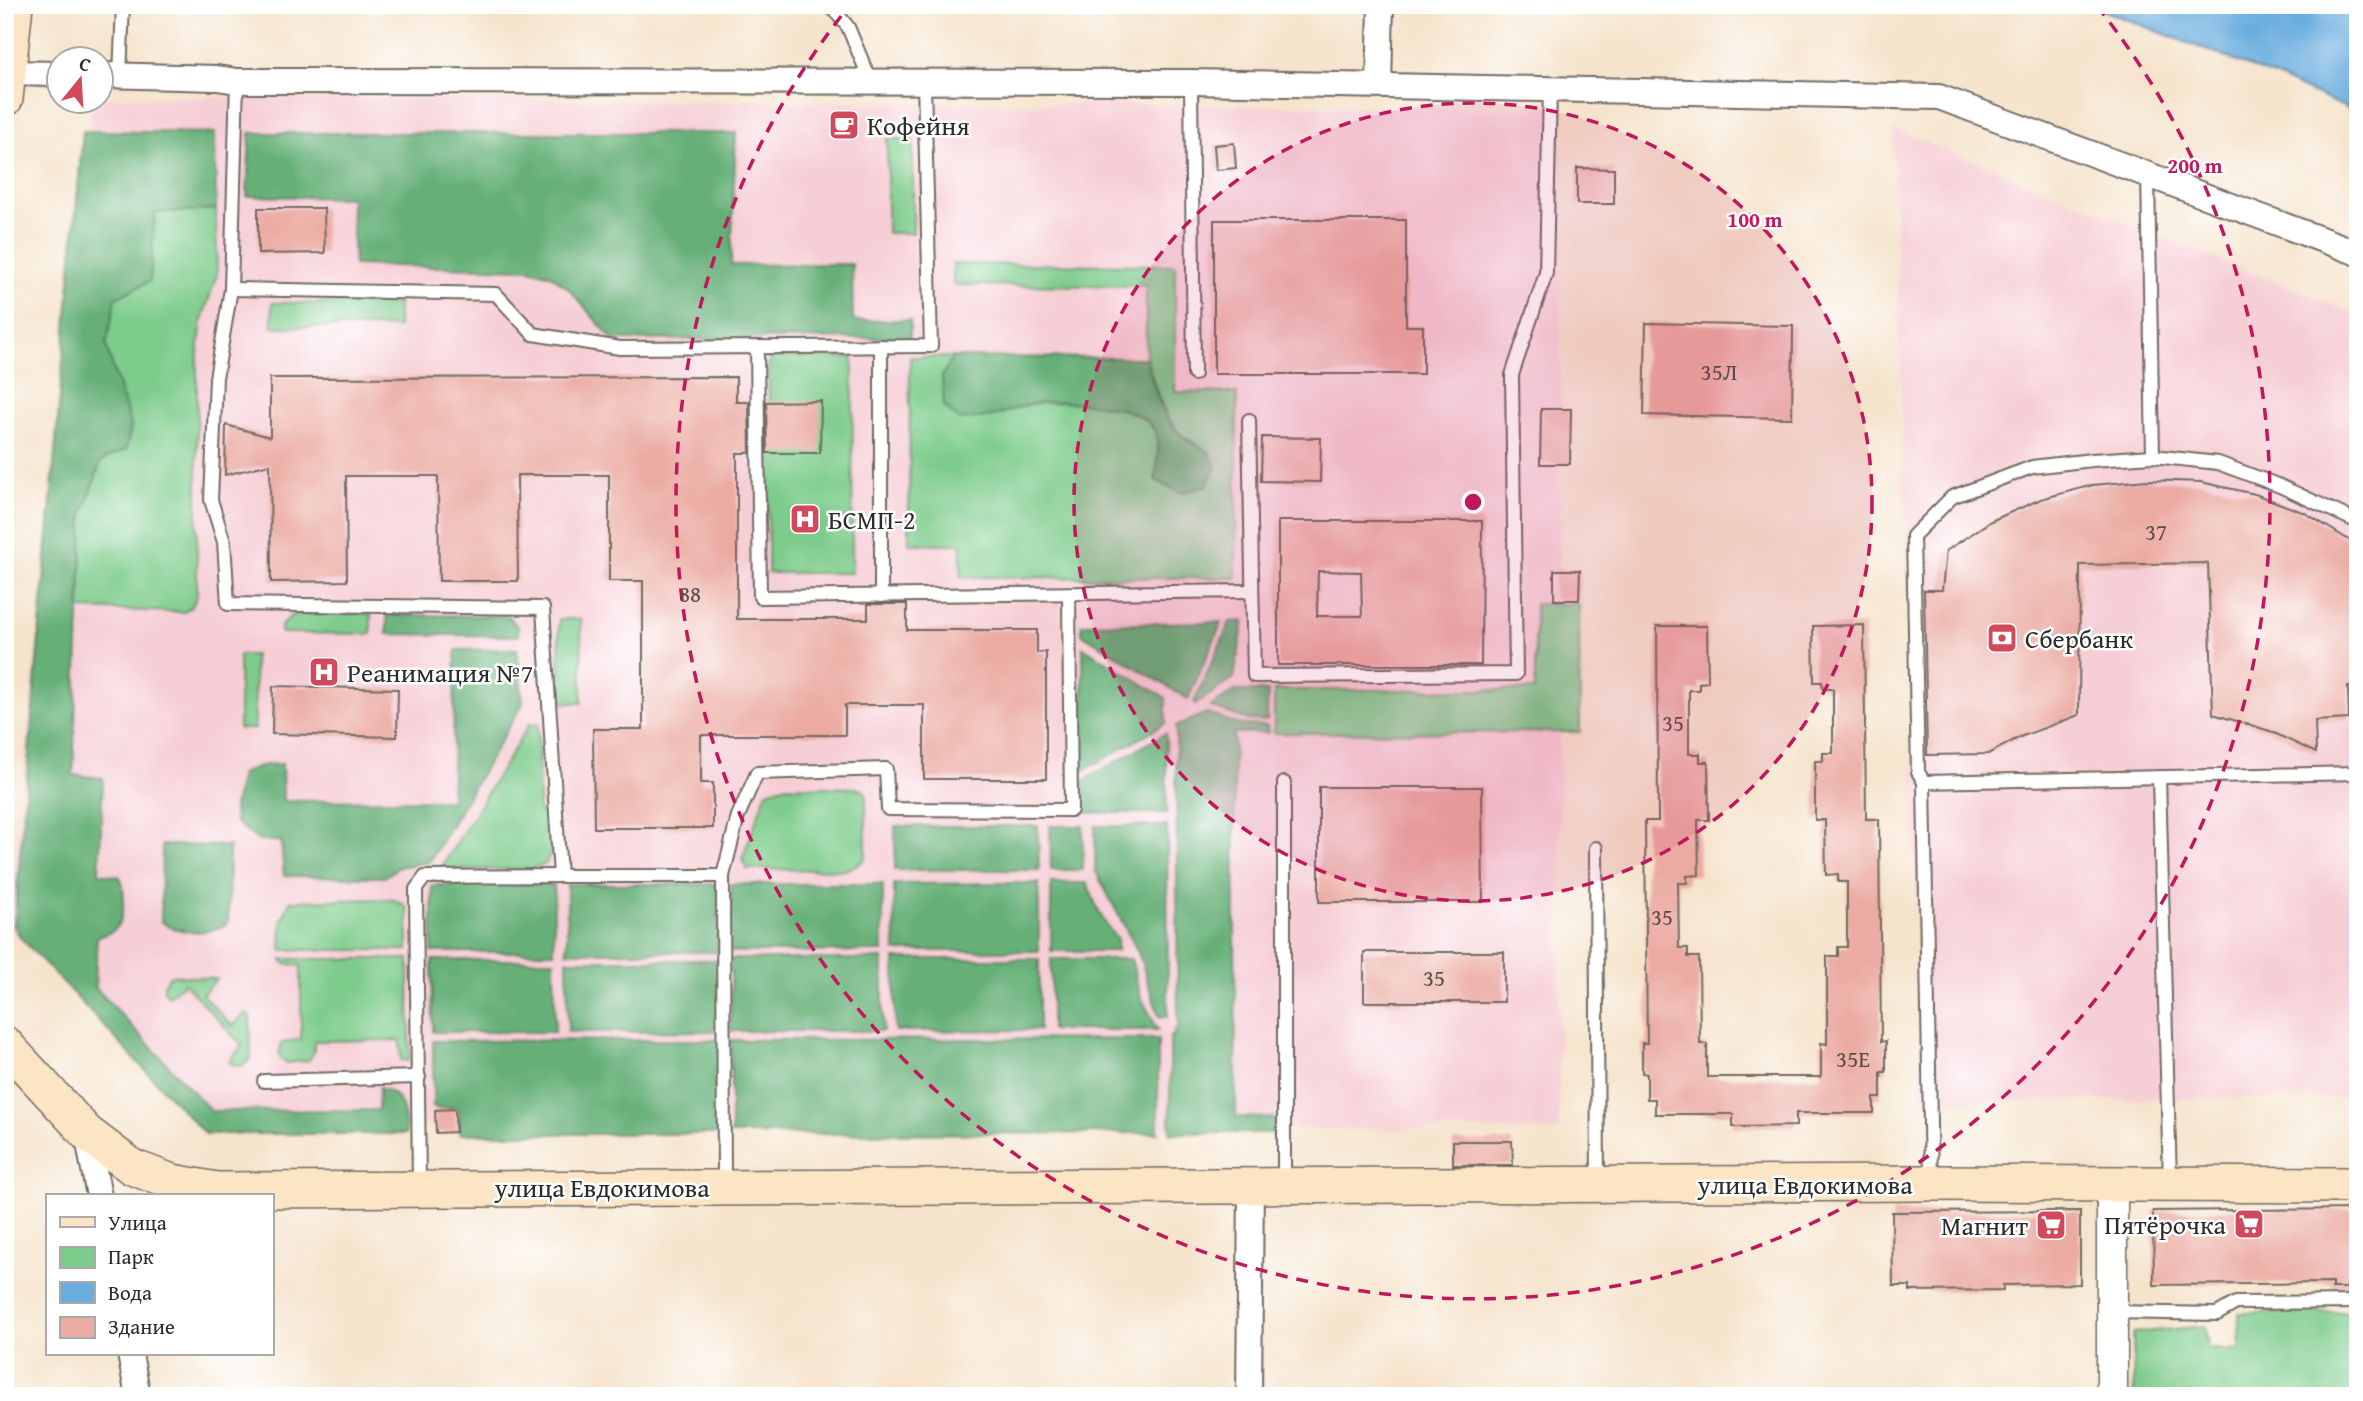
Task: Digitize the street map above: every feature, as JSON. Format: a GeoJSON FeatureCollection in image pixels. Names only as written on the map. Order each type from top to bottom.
{"type":"FeatureCollection","features":[{"type":"Feature","properties":{"kind":"main road"},"geometry":{"type":"LineString","coordinates":[[6,86],[15,5]]}},
{"type":"Feature","properties":{"kind":"main road","name":"улица Евдокимова"},"geometry":{"type":"LineString","coordinates":[[5,1044],[87,1133],[132,1167],[172,1182],[217,1190],[1931,1183],[2358,1185]]}},
{"type":"Feature","properties":{"kind":"street"},"geometry":{"type":"LineString","coordinates":[[1379,85],[1381,5]]}},
{"type":"Feature","properties":{"kind":"street"},"geometry":{"type":"LineString","coordinates":[[116,76],[237,81],[1191,82],[1939,97],[2358,253]]}},
{"type":"Feature","properties":{"kind":"street"},"geometry":{"type":"LineString","coordinates":[[6,86],[46,77]]}},
{"type":"Feature","properties":{"kind":"street"},"geometry":{"type":"LineString","coordinates":[[87,1133],[99,1194]]}},
{"type":"Feature","properties":{"kind":"street"},"geometry":{"type":"LineString","coordinates":[[1249,1396],[1268,1185]]}},
{"type":"Feature","properties":{"kind":"street"},"geometry":{"type":"LineString","coordinates":[[2112,1185],[2112,1396]]}},
{"type":"Feature","properties":{"kind":"street"},"geometry":{"type":"LineString","coordinates":[[130,1356],[138,1396]]}},
{"type":"Feature","properties":{"kind":"lane"},"geometry":{"type":"LineString","coordinates":[[116,46],[123,5]]}},
{"type":"Feature","properties":{"kind":"lane"},"geometry":{"type":"LineString","coordinates":[[830,5],[848,27],[871,82]]}},
{"type":"Feature","properties":{"kind":"lane"},"geometry":{"type":"LineString","coordinates":[[237,81],[231,289],[216,378],[211,500],[224,542],[228,604],[543,608],[560,876]]}},
{"type":"Feature","properties":{"kind":"lane"},"geometry":{"type":"LineString","coordinates":[[1191,82],[1194,374]]}},
{"type":"Feature","properties":{"kind":"lane"},"geometry":{"type":"LineString","coordinates":[[231,289],[496,294],[533,334],[620,348],[930,346],[924,83]]}},
{"type":"Feature","properties":{"kind":"lane"},"geometry":{"type":"LineString","coordinates":[[1249,420],[1254,676],[1516,674],[1512,375],[1546,273],[1550,88]]}},
{"type":"Feature","properties":{"kind":"lane"},"geometry":{"type":"LineString","coordinates":[[2148,175],[2153,456]]}},
{"type":"Feature","properties":{"kind":"lane"},"geometry":{"type":"LineString","coordinates":[[881,346],[881,596]]}},
{"type":"Feature","properties":{"kind":"lane"},"geometry":{"type":"LineString","coordinates":[[757,347],[760,597],[1252,591]]}},
{"type":"Feature","properties":{"kind":"lane"},"geometry":{"type":"LineString","coordinates":[[1931,1183],[1924,782],[1918,772],[1913,536],[1952,496],[2032,467],[2153,456],[2218,463],[2280,486],[2358,522]]}},
{"type":"Feature","properties":{"kind":"lane"},"geometry":{"type":"LineString","coordinates":[[724,1187],[723,876],[738,816],[757,773],[886,769],[888,809],[1071,810],[1069,594]]}},
{"type":"Feature","properties":{"kind":"lane"},"geometry":{"type":"LineString","coordinates":[[1924,782],[2358,773]]}},
{"type":"Feature","properties":{"kind":"lane"},"geometry":{"type":"LineString","coordinates":[[2159,777],[2171,1184]]}},
{"type":"Feature","properties":{"kind":"lane"},"geometry":{"type":"LineString","coordinates":[[1268,1185],[1284,783]]}},
{"type":"Feature","properties":{"kind":"lane"},"geometry":{"type":"LineString","coordinates":[[1596,848],[1598,1184]]}},
{"type":"Feature","properties":{"kind":"lane"},"geometry":{"type":"LineString","coordinates":[[419,1188],[416,889],[425,877],[723,876]]}},
{"type":"Feature","properties":{"kind":"lane"},"geometry":{"type":"LineString","coordinates":[[264,1081],[419,1077]]}},
{"type":"Feature","properties":{"kind":"lane"},"geometry":{"type":"LineString","coordinates":[[2112,1312],[2217,1314],[2236,1303],[2358,1302]]}},
{"type":"Feature","properties":{"kind":"shaded area","name":"БСМП-2"},"geometry":{"type":"Polygon","coordinates":[[[116,98],[1561,108],[1559,1130],[199,1124],[8,929],[91,116],[116,116],[116,98]]]}},
{"type":"Feature","properties":{"kind":"shaded area"},"geometry":{"type":"Polygon","coordinates":[[[1893,129],[2358,315],[2358,1097],[1922,1102],[1893,129]]]}},
{"type":"Feature","properties":{"kind":"green space"},"geometry":{"type":"Polygon","coordinates":[[[83,131],[215,133],[216,209],[155,213],[150,281],[116,298],[106,345],[131,426],[126,449],[101,461],[83,514],[73,775],[103,778],[99,873],[120,877],[124,897],[117,927],[97,937],[95,987],[211,1111],[378,1110],[379,1088],[387,1090],[398,1099],[406,1134],[205,1134],[21,938],[14,926],[83,131]]]}},
{"type":"Feature","properties":{"kind":"green space"},"geometry":{"type":"Polygon","coordinates":[[[250,133],[736,133],[731,265],[852,264],[853,321],[910,320],[910,338],[613,340],[568,288],[551,275],[530,269],[354,265],[351,198],[247,196],[250,133]]]}},
{"type":"Feature","properties":{"kind":"green space"},"geometry":{"type":"Polygon","coordinates":[[[887,139],[913,139],[913,233],[887,233],[887,139]]]}},
{"type":"Feature","properties":{"kind":"green space"},"geometry":{"type":"Polygon","coordinates":[[[216,209],[217,274],[202,320],[197,363],[197,596],[192,606],[184,612],[80,609],[83,514],[101,461],[126,449],[131,426],[106,345],[116,298],[150,280],[155,213],[216,209]]]}},
{"type":"Feature","properties":{"kind":"green space"},"geometry":{"type":"Polygon","coordinates":[[[953,264],[1175,265],[1175,392],[1237,393],[1236,578],[961,577],[961,544],[909,544],[910,357],[953,357],[942,376],[993,416],[1043,403],[1098,404],[1134,414],[1147,422],[1156,433],[1158,465],[1210,453],[1181,435],[1166,416],[1146,358],[1146,286],[953,285],[953,264]]]}},
{"type":"Feature","properties":{"kind":"green space"},"geometry":{"type":"Polygon","coordinates":[[[272,303],[398,303],[398,327],[272,327],[272,303]]]}},
{"type":"Feature","properties":{"kind":"green space"},"geometry":{"type":"Polygon","coordinates":[[[769,357],[853,357],[852,573],[768,573],[769,357]]]}},
{"type":"Feature","properties":{"kind":"green space"},"geometry":{"type":"Polygon","coordinates":[[[953,357],[1146,358],[1168,419],[1181,435],[1209,454],[1216,468],[1206,486],[1181,493],[1155,480],[1158,442],[1150,425],[1138,416],[1100,405],[1042,403],[992,416],[959,420],[944,406],[942,376],[953,357]]]}},
{"type":"Feature","properties":{"kind":"green space"},"geometry":{"type":"Polygon","coordinates":[[[1535,604],[1579,604],[1580,732],[1274,733],[1274,690],[1535,690],[1535,604]]]}},
{"type":"Feature","properties":{"kind":"green space"},"geometry":{"type":"Polygon","coordinates":[[[293,614],[371,614],[371,634],[281,633],[281,626],[293,614]]]}},
{"type":"Feature","properties":{"kind":"green space"},"geometry":{"type":"Polygon","coordinates":[[[387,615],[508,616],[518,627],[518,636],[387,634],[387,615]]]}},
{"type":"Feature","properties":{"kind":"green space"},"geometry":{"type":"Polygon","coordinates":[[[559,619],[581,619],[582,703],[560,703],[559,619]]]}},
{"type":"Feature","properties":{"kind":"green space"},"geometry":{"type":"Polygon","coordinates":[[[1244,621],[1234,678],[1196,704],[1194,702],[1230,622],[1244,621]]]}},
{"type":"Feature","properties":{"kind":"green space"},"geometry":{"type":"Polygon","coordinates":[[[1222,622],[1188,699],[1082,634],[1082,624],[1222,622]]]}},
{"type":"Feature","properties":{"kind":"green space"},"geometry":{"type":"Polygon","coordinates":[[[1083,647],[1166,698],[1166,723],[1083,771],[1083,647]]]}},
{"type":"Feature","properties":{"kind":"green space"},"geometry":{"type":"Polygon","coordinates":[[[517,649],[523,703],[429,862],[399,867],[384,877],[284,876],[281,841],[259,841],[235,822],[234,806],[241,774],[271,764],[282,764],[283,801],[451,800],[456,650],[517,649]]]}},
{"type":"Feature","properties":{"kind":"green space"},"geometry":{"type":"Polygon","coordinates":[[[239,655],[254,655],[255,729],[239,729],[239,655]]]}},
{"type":"Feature","properties":{"kind":"green space"},"geometry":{"type":"Polygon","coordinates":[[[1235,691],[1268,691],[1267,721],[1248,720],[1210,707],[1235,691]]]}},
{"type":"Feature","properties":{"kind":"green space"},"geometry":{"type":"Polygon","coordinates":[[[1206,713],[1241,725],[1267,726],[1268,733],[1234,733],[1236,1117],[1274,1118],[1274,1133],[1170,1133],[1170,1036],[1174,1036],[1174,1029],[1178,1029],[1176,727],[1206,713]]]}},
{"type":"Feature","properties":{"kind":"green space"},"geometry":{"type":"Polygon","coordinates":[[[530,723],[538,723],[539,813],[551,813],[552,849],[546,864],[530,869],[440,870],[530,723]]]}},
{"type":"Feature","properties":{"kind":"green space"},"geometry":{"type":"Polygon","coordinates":[[[1166,733],[1167,813],[1083,813],[1083,781],[1166,733]]]}},
{"type":"Feature","properties":{"kind":"green space"},"geometry":{"type":"Polygon","coordinates":[[[783,786],[863,790],[866,794],[866,855],[862,862],[846,870],[747,869],[742,859],[767,791],[783,786]]]}},
{"type":"Feature","properties":{"kind":"green space"},"geometry":{"type":"Polygon","coordinates":[[[895,826],[1038,826],[1039,870],[895,870],[895,826]]]}},
{"type":"Feature","properties":{"kind":"green space"},"geometry":{"type":"Polygon","coordinates":[[[1050,826],[1083,826],[1083,870],[1051,870],[1050,826]]]}},
{"type":"Feature","properties":{"kind":"green space"},"geometry":{"type":"Polygon","coordinates":[[[1095,826],[1167,826],[1168,1017],[1159,1016],[1138,952],[1095,870],[1095,826]]]}},
{"type":"Feature","properties":{"kind":"green space"},"geometry":{"type":"Polygon","coordinates":[[[162,845],[229,846],[228,923],[212,930],[194,932],[161,922],[162,845]]]}},
{"type":"Feature","properties":{"kind":"green space"},"geometry":{"type":"Polygon","coordinates":[[[1039,883],[1039,951],[895,951],[894,884],[1039,883]]]}},
{"type":"Feature","properties":{"kind":"green space"},"geometry":{"type":"Polygon","coordinates":[[[1051,883],[1087,883],[1103,919],[1117,938],[1117,951],[1051,951],[1051,883]]]}},
{"type":"Feature","properties":{"kind":"green space"},"geometry":{"type":"Polygon","coordinates":[[[554,884],[554,952],[432,952],[432,885],[554,884]]]}},
{"type":"Feature","properties":{"kind":"green space"},"geometry":{"type":"Polygon","coordinates":[[[567,884],[718,884],[718,952],[567,952],[567,884]]]}},
{"type":"Feature","properties":{"kind":"green space"},"geometry":{"type":"Polygon","coordinates":[[[731,884],[883,884],[883,951],[731,952],[731,884]]]}},
{"type":"Feature","properties":{"kind":"green space"},"geometry":{"type":"Polygon","coordinates":[[[392,899],[406,906],[408,950],[281,950],[282,920],[290,901],[392,899]]]}},
{"type":"Feature","properties":{"kind":"green space"},"geometry":{"type":"Polygon","coordinates":[[[281,959],[409,959],[408,1061],[401,1060],[400,1040],[314,1041],[314,1052],[309,1060],[287,1063],[281,1060],[279,1054],[282,1043],[301,1039],[301,966],[285,963],[281,959]]]}},
{"type":"Feature","properties":{"kind":"green space"},"geometry":{"type":"Polygon","coordinates":[[[731,959],[883,959],[883,1031],[731,1031],[731,959]]]}},
{"type":"Feature","properties":{"kind":"green space"},"geometry":{"type":"Polygon","coordinates":[[[895,959],[1039,959],[1039,1030],[895,1031],[895,959]]]}},
{"type":"Feature","properties":{"kind":"green space"},"geometry":{"type":"Polygon","coordinates":[[[1051,959],[1131,959],[1141,997],[1158,1030],[1051,1030],[1051,959]]]}},
{"type":"Feature","properties":{"kind":"green space"},"geometry":{"type":"Polygon","coordinates":[[[432,960],[554,960],[555,1032],[433,1032],[432,960]]]}},
{"type":"Feature","properties":{"kind":"green space"},"geometry":{"type":"Polygon","coordinates":[[[567,960],[718,960],[719,1031],[568,1032],[567,960]]]}},
{"type":"Feature","properties":{"kind":"green space"},"geometry":{"type":"Polygon","coordinates":[[[170,975],[217,979],[202,994],[232,1026],[246,1013],[250,1016],[251,1057],[244,1065],[238,1066],[229,1062],[242,1045],[184,983],[169,996],[164,991],[164,984],[170,975]]]}},
{"type":"Feature","properties":{"kind":"green space"},"geometry":{"type":"Polygon","coordinates":[[[1158,1039],[1158,1133],[731,1134],[731,1040],[1158,1039]]]}},
{"type":"Feature","properties":{"kind":"green space"},"geometry":{"type":"Polygon","coordinates":[[[719,1040],[719,1134],[459,1134],[459,1108],[433,1108],[433,1041],[719,1040]]]}},
{"type":"Feature","properties":{"kind":"green space"},"geometry":{"type":"Polygon","coordinates":[[[2358,1312],[2358,1396],[2134,1396],[2133,1333],[2205,1326],[2208,1349],[2240,1350],[2239,1313],[2358,1312]]]}},
{"type":"Feature","properties":{"kind":"water"},"geometry":{"type":"Polygon","coordinates":[[[2089,5],[2358,5],[2358,113],[2274,76],[2089,5]]]}},
{"type":"Feature","properties":{"kind":"building"},"geometry":{"type":"Polygon","coordinates":[[[1234,143],[1236,168],[1216,170],[1214,145],[1234,143]]]}},
{"type":"Feature","properties":{"kind":"building"},"geometry":{"type":"Polygon","coordinates":[[[1577,168],[1614,169],[1614,204],[1577,204],[1577,168]]]}},
{"type":"Feature","properties":{"kind":"building"},"geometry":{"type":"Polygon","coordinates":[[[258,208],[324,208],[325,253],[258,254],[258,208]]]}},
{"type":"Feature","properties":{"kind":"building"},"geometry":{"type":"Polygon","coordinates":[[[1214,220],[1406,220],[1406,326],[1423,326],[1423,374],[1214,374],[1214,220]]]}},
{"type":"Feature","properties":{"kind":"building"},"geometry":{"type":"Polygon","coordinates":[[[1646,323],[1793,326],[1792,418],[1644,415],[1646,323]]]}},
{"type":"Feature","properties":{"kind":"building"},"geometry":{"type":"Polygon","coordinates":[[[736,377],[736,402],[749,402],[750,453],[737,453],[737,619],[868,619],[868,604],[907,604],[907,630],[1037,630],[1037,653],[1046,652],[1046,779],[924,779],[924,705],[845,705],[845,735],[701,735],[701,783],[713,783],[713,828],[594,828],[593,729],[643,729],[643,581],[609,581],[609,475],[517,475],[518,581],[439,581],[438,476],[346,476],[347,581],[271,582],[270,464],[225,475],[226,425],[270,437],[270,378],[736,377]]]}},
{"type":"Feature","properties":{"kind":"building"},"geometry":{"type":"Polygon","coordinates":[[[821,401],[820,453],[767,453],[766,402],[821,401]]]}},
{"type":"Feature","properties":{"kind":"building"},"geometry":{"type":"Polygon","coordinates":[[[1541,409],[1571,409],[1570,464],[1540,464],[1541,409]]]}},
{"type":"Feature","properties":{"kind":"building"},"geometry":{"type":"Polygon","coordinates":[[[1262,437],[1321,438],[1320,482],[1261,481],[1262,437]]]}},
{"type":"Feature","properties":{"kind":"building","name":"Сбербанк"},"geometry":{"type":"Polygon","coordinates":[[[2147,480],[2201,482],[2255,494],[2305,513],[2357,545],[2358,687],[2348,687],[2349,719],[2315,721],[2316,753],[2270,731],[2213,714],[2208,563],[2080,565],[2079,715],[2020,737],[1988,754],[1927,755],[1924,590],[1942,590],[1946,551],[1991,521],[2041,499],[2093,485],[2147,480]]]}},
{"type":"Feature","properties":{"kind":"building"},"geometry":{"type":"Polygon","coordinates":[[[1278,521],[1482,521],[1481,665],[1278,665],[1278,521]],[[1318,571],[1317,616],[1362,616],[1361,572],[1318,571]]]}},
{"type":"Feature","properties":{"kind":"building"},"geometry":{"type":"Polygon","coordinates":[[[1554,570],[1580,570],[1579,600],[1554,600],[1554,570]]]}},
{"type":"Feature","properties":{"kind":"building"},"geometry":{"type":"Polygon","coordinates":[[[1864,625],[1866,819],[1879,819],[1881,1042],[1886,1041],[1886,1072],[1881,1072],[1881,1098],[1874,1098],[1874,1113],[1796,1113],[1796,1126],[1733,1127],[1733,1114],[1655,1114],[1655,1099],[1647,1099],[1647,1074],[1642,1073],[1642,1043],[1647,1043],[1645,821],[1658,821],[1657,626],[1707,626],[1708,682],[1699,683],[1699,690],[1689,690],[1689,754],[1700,754],[1700,762],[1708,762],[1709,820],[1698,820],[1699,875],[1687,876],[1687,883],[1678,883],[1679,948],[1688,948],[1688,957],[1699,957],[1700,1044],[1707,1044],[1707,1077],[1821,1077],[1821,1043],[1827,1044],[1827,956],[1838,956],[1838,947],[1847,947],[1847,882],[1838,882],[1838,874],[1826,875],[1825,820],[1815,820],[1815,761],[1823,761],[1823,753],[1833,753],[1833,689],[1823,689],[1822,682],[1814,682],[1813,626],[1864,625]]]}},
{"type":"Feature","properties":{"kind":"building"},"geometry":{"type":"Polygon","coordinates":[[[273,686],[398,689],[397,737],[272,734],[273,686]]]}},
{"type":"Feature","properties":{"kind":"building"},"geometry":{"type":"Polygon","coordinates":[[[1319,787],[1482,787],[1483,902],[1319,902],[1319,787]]]}},
{"type":"Feature","properties":{"kind":"building"},"geometry":{"type":"Polygon","coordinates":[[[1364,952],[1504,952],[1504,1002],[1364,1002],[1364,952]]]}},
{"type":"Feature","properties":{"kind":"building"},"geometry":{"type":"Polygon","coordinates":[[[455,1109],[456,1132],[436,1133],[435,1110],[455,1109]]]}},
{"type":"Feature","properties":{"kind":"building"},"geometry":{"type":"Polygon","coordinates":[[[1453,1141],[1512,1141],[1513,1165],[1453,1165],[1453,1141]]]}},
{"type":"Feature","properties":{"kind":"building"},"geometry":{"type":"Polygon","coordinates":[[[2358,1209],[2358,1288],[2332,1288],[2332,1283],[2154,1285],[2153,1211],[2358,1209]]]}},
{"type":"Feature","properties":{"kind":"building"},"geometry":{"type":"Polygon","coordinates":[[[2080,1211],[2080,1284],[2003,1285],[2003,1290],[1910,1291],[1910,1286],[1893,1286],[1892,1212],[2080,1211]]]}},
{"type":"Feature","properties":{"kind":"place","name":"Кофейня"},"geometry":{"type":"Point","coordinates":[844,125]}},
{"type":"Feature","properties":{"kind":"place","name":"БСМП-2"},"geometry":{"type":"Point","coordinates":[805,519]}},
{"type":"Feature","properties":{"kind":"place","name":"Сбербанк"},"geometry":{"type":"Point","coordinates":[2002,638]}},
{"type":"Feature","properties":{"kind":"place","name":"Реанимация №7"},"geometry":{"type":"Point","coordinates":[324,672]}},
{"type":"Feature","properties":{"kind":"place","name":"Пятёрочка"},"geometry":{"type":"Point","coordinates":[2249,1224]}},
{"type":"Feature","properties":{"kind":"place","name":"Магнит"},"geometry":{"type":"Point","coordinates":[2051,1225]}}]}
